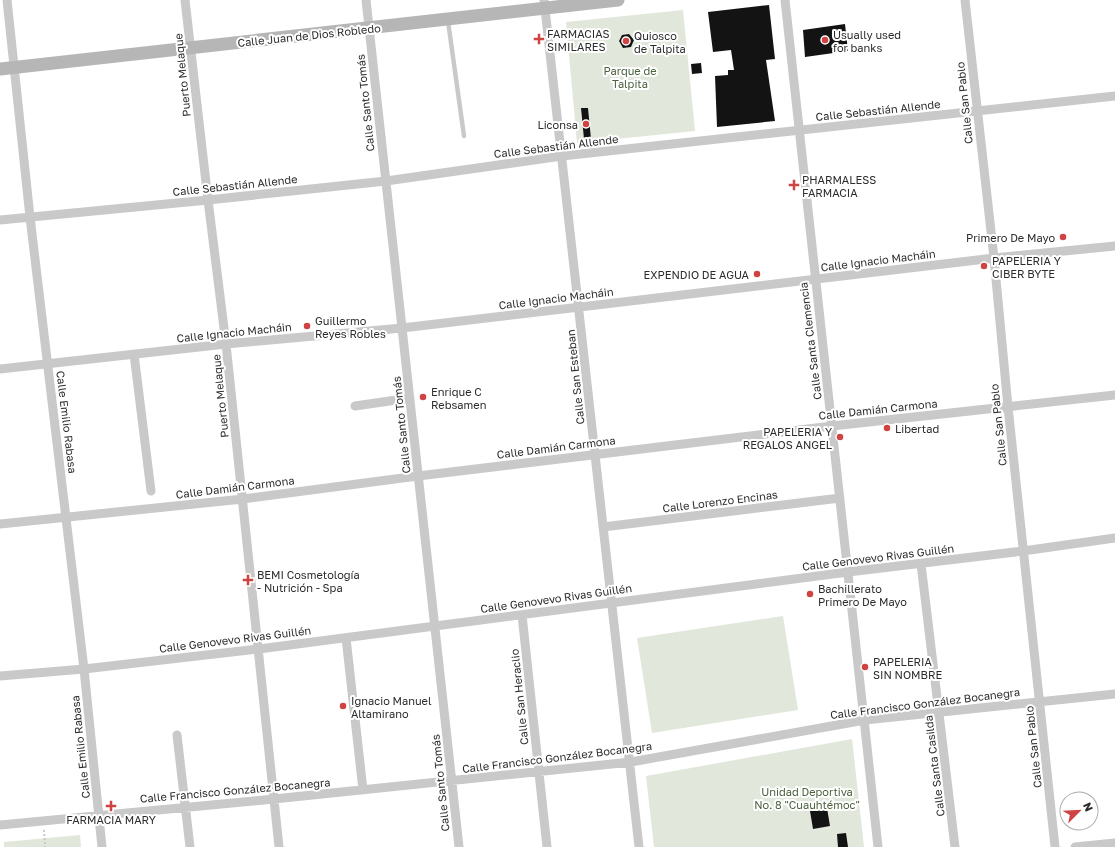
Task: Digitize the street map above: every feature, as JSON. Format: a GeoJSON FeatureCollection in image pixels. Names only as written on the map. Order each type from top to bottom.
{"type":"FeatureCollection","features":[{"type":"Feature","properties":{"kind":"street","name":"Calle Emilio Rabasa"},"geometry":{"type":"LineString","coordinates":[[7,0],[30,216],[84,669],[102,847]]}},
{"type":"Feature","properties":{"kind":"street","name":"Puerto Melaque"},"geometry":{"type":"LineString","coordinates":[[185,0],[226,344],[280,847]]}},
{"type":"Feature","properties":{"kind":"street","name":"Calle Santo Tomás"},"geometry":{"type":"LineString","coordinates":[[366,0],[459,847]]}},
{"type":"Feature","properties":{"kind":"street","name":"Calle Juan de Dios Robledo"},"geometry":{"type":"LineString","coordinates":[[0,69],[369,29],[448,19],[545,4],[618,0]]}},
{"type":"Feature","properties":{"kind":"street","name":"Calle Santa Clemencia"},"geometry":{"type":"LineString","coordinates":[[785,0],[878,847]]}},
{"type":"Feature","properties":{"kind":"street","name":"Calle San Pablo"},"geometry":{"type":"LineString","coordinates":[[965,0],[994,258],[1023,551],[1056,847]]}},
{"type":"Feature","properties":{"kind":"street","name":"Calle San Esteban"},"geometry":{"type":"LineString","coordinates":[[545,4],[639,847]]}},
{"type":"Feature","properties":{"kind":"street","name":"Calle Sebastián Allende"},"geometry":{"type":"LineString","coordinates":[[0,220],[208,200],[386,180],[562,156],[1115,96]]}},
{"type":"Feature","properties":{"kind":"street","name":"Calle Ignacio Macháin"},"geometry":{"type":"LineString","coordinates":[[0,369],[226,344],[402,328],[994,258],[1115,246]]}},
{"type":"Feature","properties":{"kind":"street"},"geometry":{"type":"LineString","coordinates":[[134,354],[151,491]]}},
{"type":"Feature","properties":{"kind":"street","name":"Calle Damián Carmona"},"geometry":{"type":"LineString","coordinates":[[0,524],[243,499],[595,454],[1115,395]]}},
{"type":"Feature","properties":{"kind":"street"},"geometry":{"type":"LineString","coordinates":[[355,406],[410,398]]}},
{"type":"Feature","properties":{"kind":"street","name":"Calle Lorenzo Encinas"},"geometry":{"type":"LineString","coordinates":[[603,527],[840,498]]}},
{"type":"Feature","properties":{"kind":"street","name":"Calle Genovevo Rivas Guillén"},"geometry":{"type":"LineString","coordinates":[[0,676],[84,669],[258,649],[1115,538]]}},
{"type":"Feature","properties":{"kind":"street","name":"Calle Santa Casilda"},"geometry":{"type":"LineString","coordinates":[[921,564],[955,847]]}},
{"type":"Feature","properties":{"kind":"street","name":"Calle San Heraclio"},"geometry":{"type":"LineString","coordinates":[[522,615],[547,847]]}},
{"type":"Feature","properties":{"kind":"street"},"geometry":{"type":"LineString","coordinates":[[346,638],[363,790]]}},
{"type":"Feature","properties":{"kind":"street","name":"Calle Francisco González Bocanegra"},"geometry":{"type":"LineString","coordinates":[[0,825],[274,799],[630,762],[865,720],[1115,694]]}},
{"type":"Feature","properties":{"kind":"street"},"geometry":{"type":"LineString","coordinates":[[177,735],[190,847]]}},
{"type":"Feature","properties":{"kind":"street"},"geometry":{"type":"LineString","coordinates":[[1075,847],[1115,843]]}},
{"type":"Feature","properties":{"kind":"lane"},"geometry":{"type":"LineString","coordinates":[[448,19],[464,136]]}},
{"type":"Feature","properties":{"kind":"path"},"geometry":{"type":"LineString","coordinates":[[42,821],[45,847]]}},
{"type":"Feature","properties":{"kind":"green space","name":"Parque de Talpita"},"geometry":{"type":"Polygon","coordinates":[[[683,10],[695,131],[577,143],[566,22],[683,10]]]}},
{"type":"Feature","properties":{"kind":"green space"},"geometry":{"type":"Polygon","coordinates":[[[783,616],[798,710],[652,733],[637,638],[783,616]]]}},
{"type":"Feature","properties":{"kind":"green space","name":"Unidad Deportiva No. 8 \"Cuauhtémoc\""},"geometry":{"type":"Polygon","coordinates":[[[852,739],[864,847],[654,847],[646,776],[852,739]]]}},
{"type":"Feature","properties":{"kind":"green space"},"geometry":{"type":"Polygon","coordinates":[[[80,835],[81,847],[4,847],[4,842],[80,835]]]}},
{"type":"Feature","properties":{"kind":"building"},"geometry":{"type":"Polygon","coordinates":[[[769,5],[775,59],[766,60],[775,121],[717,127],[715,76],[728,75],[728,70],[734,70],[731,50],[713,52],[708,12],[769,5]]]}},
{"type":"Feature","properties":{"kind":"building","name":"Usually used for banks"},"geometry":{"type":"Polygon","coordinates":[[[845,24],[848,51],[805,57],[803,30],[845,24]]]}},
{"type":"Feature","properties":{"kind":"building","name":"Quiosco de Talpita"},"geometry":{"type":"Polygon","coordinates":[[[629,34],[634,40],[631,47],[623,48],[619,41],[622,35],[629,34]]]}},
{"type":"Feature","properties":{"kind":"building"},"geometry":{"type":"Polygon","coordinates":[[[701,63],[702,73],[692,74],[691,64],[701,63]]]}},
{"type":"Feature","properties":{"kind":"building","name":"Liconsa"},"geometry":{"type":"Polygon","coordinates":[[[581,108],[588,108],[591,139],[584,139],[581,108]]]}},
{"type":"Feature","properties":{"kind":"building"},"geometry":{"type":"Polygon","coordinates":[[[827,808],[830,826],[813,829],[810,811],[827,808]]]}},
{"type":"Feature","properties":{"kind":"building"},"geometry":{"type":"Polygon","coordinates":[[[846,833],[848,847],[838,847],[837,834],[846,833]]]}},
{"type":"Feature","properties":{"kind":"place","name":"FARMACIAS SIMILARES"},"geometry":{"type":"Point","coordinates":[539,39]}},
{"type":"Feature","properties":{"kind":"place","name":"Usually used for banks"},"geometry":{"type":"Point","coordinates":[825,40]}},
{"type":"Feature","properties":{"kind":"place","name":"Quiosco de Talpita"},"geometry":{"type":"Point","coordinates":[626,41]}},
{"type":"Feature","properties":{"kind":"place","name":"Liconsa"},"geometry":{"type":"Point","coordinates":[586,124]}},
{"type":"Feature","properties":{"kind":"place","name":"PHARMALESS FARMACIA"},"geometry":{"type":"Point","coordinates":[794,185]}},
{"type":"Feature","properties":{"kind":"place","name":"Primero De Mayo"},"geometry":{"type":"Point","coordinates":[1063,237]}},
{"type":"Feature","properties":{"kind":"place","name":"PAPELERIA Y CIBER BYTE"},"geometry":{"type":"Point","coordinates":[984,266]}},
{"type":"Feature","properties":{"kind":"place","name":"EXPENDIO DE AGUA"},"geometry":{"type":"Point","coordinates":[757,274]}},
{"type":"Feature","properties":{"kind":"place","name":"Guillermo Reyes Robles"},"geometry":{"type":"Point","coordinates":[307,326]}},
{"type":"Feature","properties":{"kind":"place","name":"Enrique C Rebsamen"},"geometry":{"type":"Point","coordinates":[423,397]}},
{"type":"Feature","properties":{"kind":"place","name":"Libertad"},"geometry":{"type":"Point","coordinates":[887,428]}},
{"type":"Feature","properties":{"kind":"place","name":"PAPELERIA Y REGALOS ANGEL"},"geometry":{"type":"Point","coordinates":[840,437]}},
{"type":"Feature","properties":{"kind":"place","name":"BEMI Cosmetología - Nutrición - Spa"},"geometry":{"type":"Point","coordinates":[248,580]}},
{"type":"Feature","properties":{"kind":"place","name":"Bachillerato Primero De Mayo"},"geometry":{"type":"Point","coordinates":[810,594]}},
{"type":"Feature","properties":{"kind":"place","name":"PAPELERIA SIN NOMBRE"},"geometry":{"type":"Point","coordinates":[865,667]}},
{"type":"Feature","properties":{"kind":"place","name":"Ignacio Manuel Altamirano"},"geometry":{"type":"Point","coordinates":[343,706]}},
{"type":"Feature","properties":{"kind":"place","name":"FARMACIA MARY"},"geometry":{"type":"Point","coordinates":[111,806]}}]}
